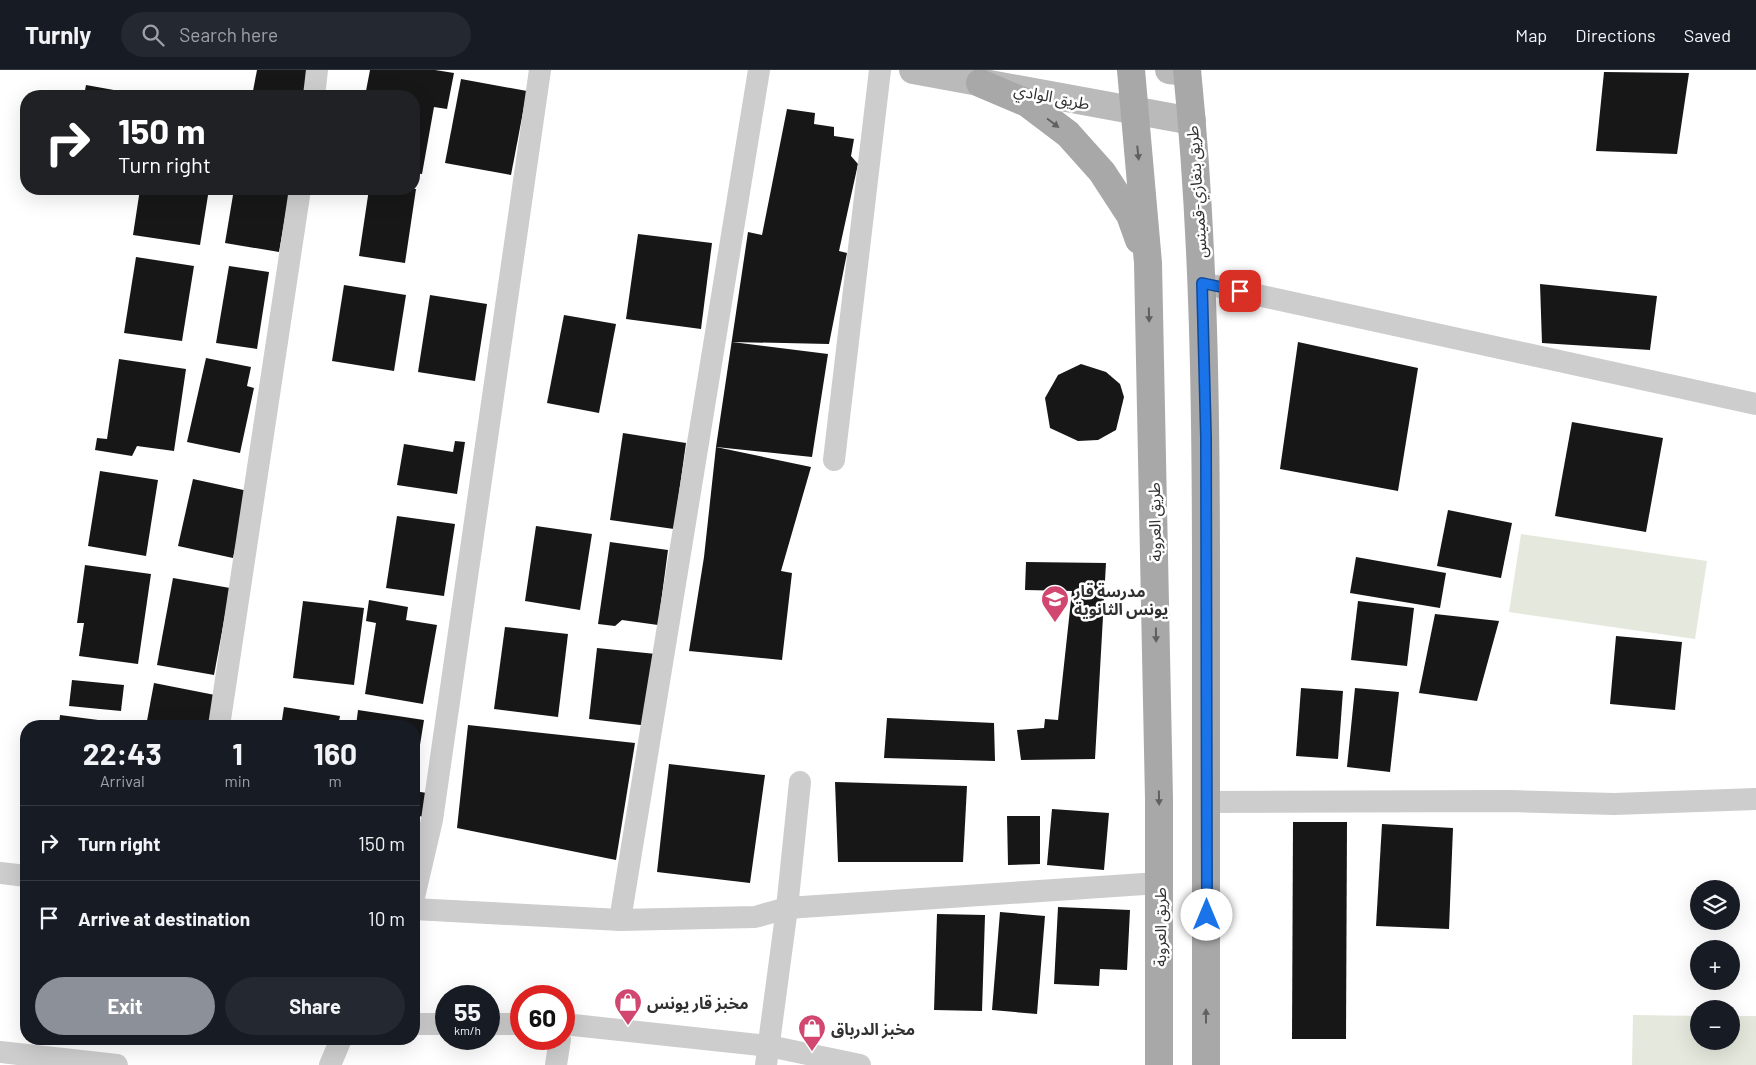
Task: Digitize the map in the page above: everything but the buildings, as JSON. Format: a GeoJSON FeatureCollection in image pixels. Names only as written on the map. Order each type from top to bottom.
{"type":"FeatureCollection","features":[{"type":"Feature","properties":{"kind":"main road","name":"طريق الوادي"},"geometry":{"type":"LineString","coordinates":[[913,70],[1192,122]]}},
{"type":"Feature","properties":{"kind":"main road","name":"طريق العروبة"},"geometry":{"type":"LineString","coordinates":[[1131,70],[1148,263],[1159,799],[1159,1065]]}},
{"type":"Feature","properties":{"kind":"main road","name":"طريق بنغازي-قمينس"},"geometry":{"type":"LineString","coordinates":[[1181,71],[1192,122],[1202,283],[1206,438],[1206,1065]]}},
{"type":"Feature","properties":{"kind":"main road"},"geometry":{"type":"LineString","coordinates":[[980,83],[1027,103],[1068,134],[1102,172],[1130,215],[1148,263]]}},
{"type":"Feature","properties":{"kind":"street"},"geometry":{"type":"LineString","coordinates":[[315,90],[318,70]]}},
{"type":"Feature","properties":{"kind":"street"},"geometry":{"type":"LineString","coordinates":[[420,871],[432,820],[540,70]]}},
{"type":"Feature","properties":{"kind":"street"},"geometry":{"type":"LineString","coordinates":[[620,920],[758,70]]}},
{"type":"Feature","properties":{"kind":"street"},"geometry":{"type":"LineString","coordinates":[[834,460],[880,70]]}},
{"type":"Feature","properties":{"kind":"street"},"geometry":{"type":"LineString","coordinates":[[219,720],[299,195]]}},
{"type":"Feature","properties":{"kind":"street"},"geometry":{"type":"LineString","coordinates":[[1202,283],[1756,404]]}},
{"type":"Feature","properties":{"kind":"street"},"geometry":{"type":"LineString","coordinates":[[767,1056],[787,908],[800,782]]}},
{"type":"Feature","properties":{"kind":"street"},"geometry":{"type":"LineString","coordinates":[[1207,802],[1510,801],[1614,804],[1756,799]]}},
{"type":"Feature","properties":{"kind":"street"},"geometry":{"type":"LineString","coordinates":[[0,873],[20,875]]}},
{"type":"Feature","properties":{"kind":"street"},"geometry":{"type":"LineString","coordinates":[[420,909],[620,920],[755,917],[787,908],[1159,883]]}},
{"type":"Feature","properties":{"kind":"street"},"geometry":{"type":"LineString","coordinates":[[420,1024],[435,1024]]}},
{"type":"Feature","properties":{"kind":"street"},"geometry":{"type":"LineString","coordinates":[[575,1026],[767,1056],[860,1065]]}},
{"type":"Feature","properties":{"kind":"street"},"geometry":{"type":"LineString","coordinates":[[330,1065],[337,1045]]}},
{"type":"Feature","properties":{"kind":"street"},"geometry":{"type":"LineString","coordinates":[[556,1065],[558,1050]]}},
{"type":"Feature","properties":{"kind":"street"},"geometry":{"type":"LineString","coordinates":[[0,1052],[117,1065]]}},
{"type":"Feature","properties":{"kind":"shaded area"},"geometry":{"type":"Polygon","coordinates":[[[1521,534],[1707,561],[1695,639],[1509,612],[1521,534]]]}},
{"type":"Feature","properties":{"kind":"shaded area"},"geometry":{"type":"Polygon","coordinates":[[[1633,1015],[1690,1016],[1690,1050],[1740,1050],[1740,1016],[1756,1016],[1756,1065],[1632,1065],[1633,1015]]]}},
{"type":"Feature","properties":{"kind":"place","name":"مدرسة قار يونس الثانوية"},"geometry":{"type":"Point","coordinates":[1055,623]}},
{"type":"Feature","properties":{"kind":"place","name":"مخبز قار يونس"},"geometry":{"type":"Point","coordinates":[628,1026]}},
{"type":"Feature","properties":{"kind":"place","name":"مخبز الدرباق"},"geometry":{"type":"Point","coordinates":[812,1052]}},
{"type":"Feature","properties":{"kind":"route"},"geometry":{"type":"LineString","coordinates":[[1207,915],[1206,438],[1202,283],[1240,291]]}}]}
